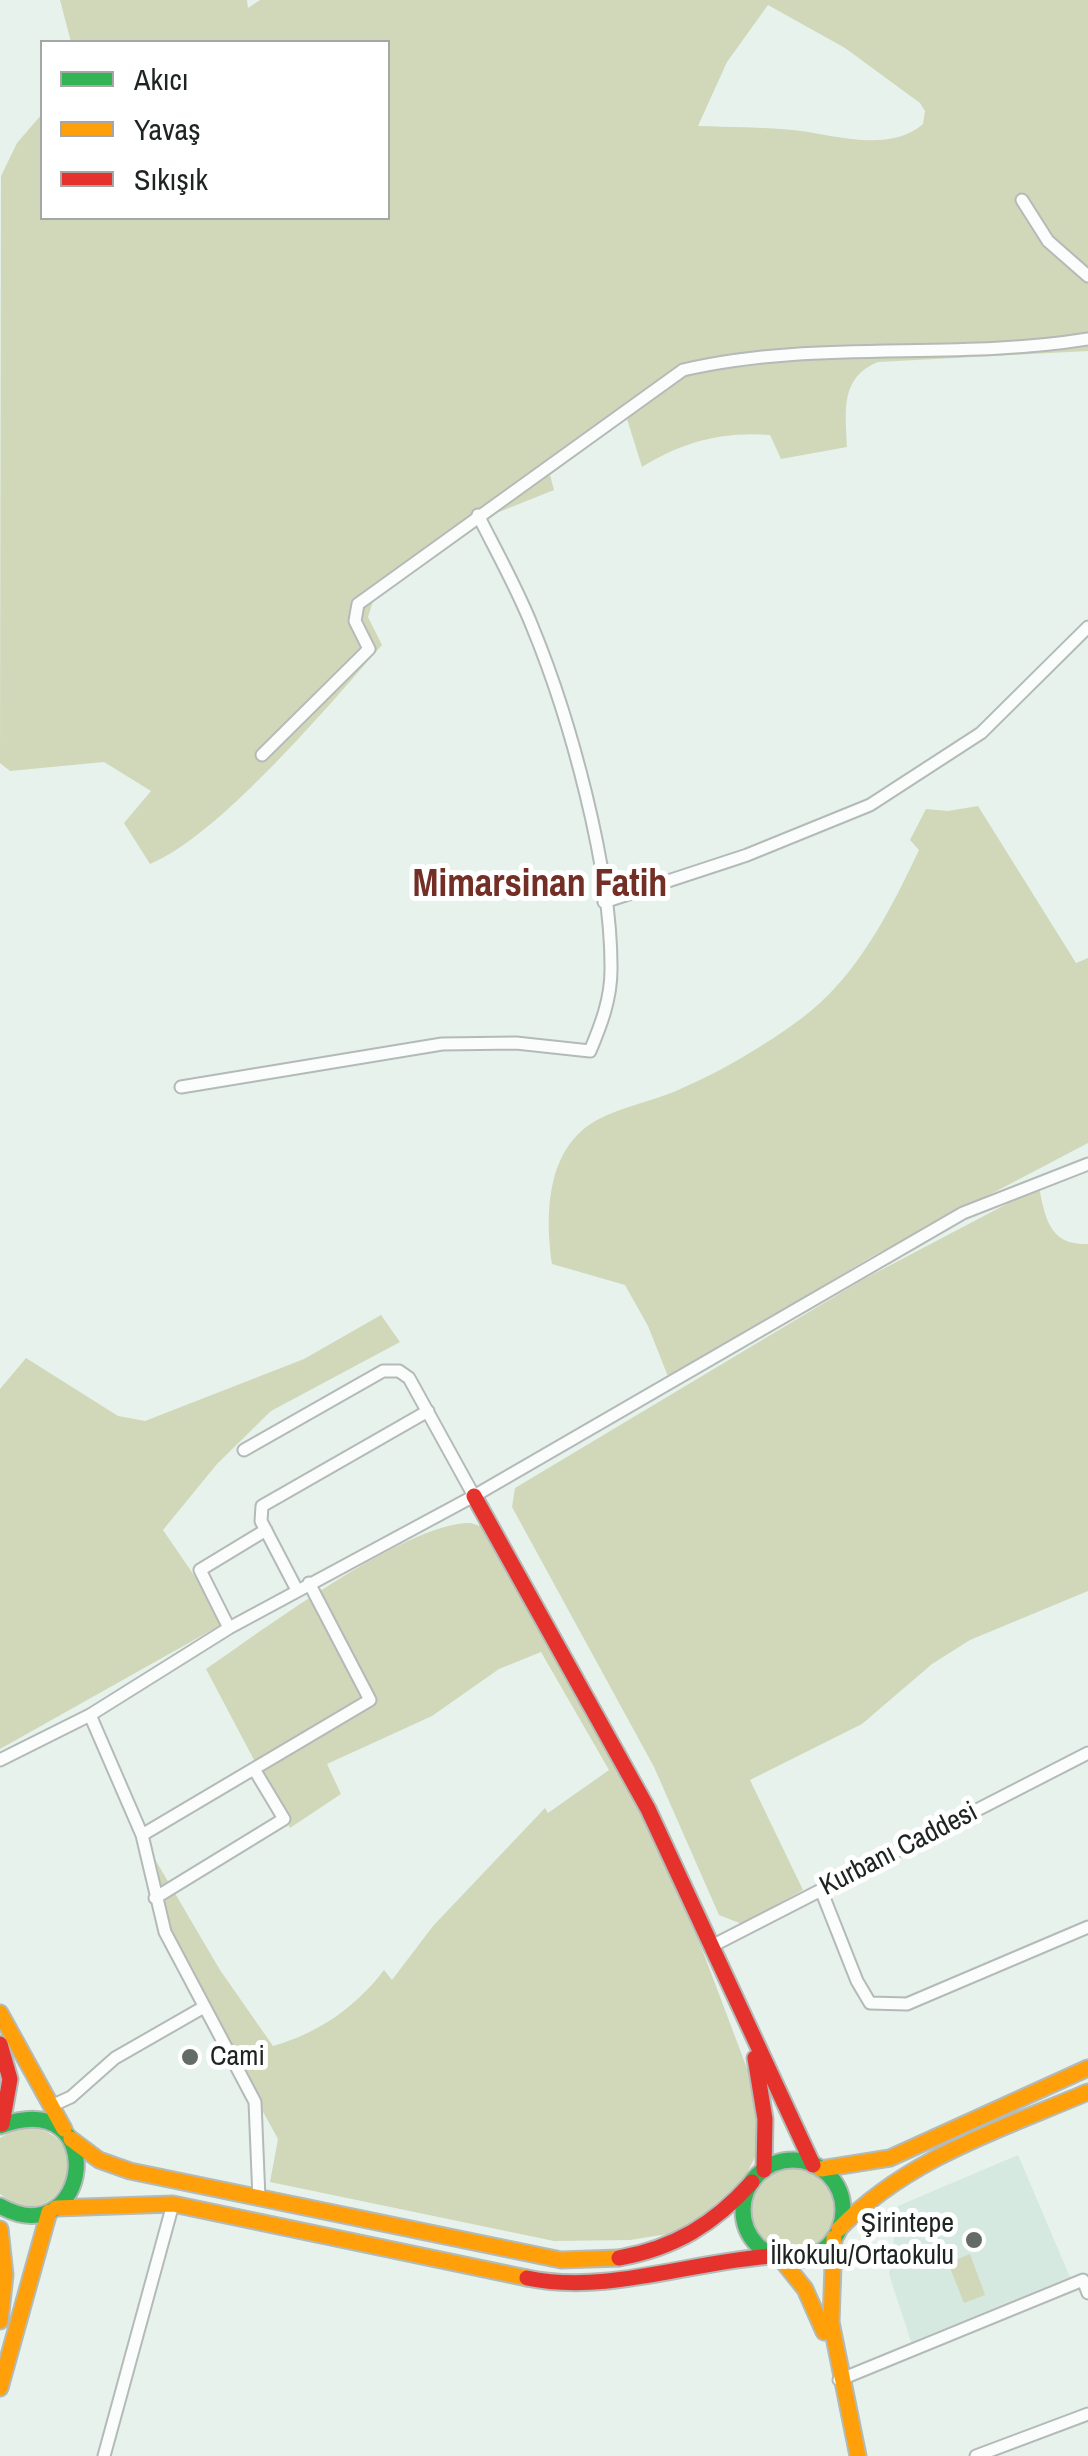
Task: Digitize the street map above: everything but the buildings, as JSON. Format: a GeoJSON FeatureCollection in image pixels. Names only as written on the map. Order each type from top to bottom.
{"type":"FeatureCollection","features":[{"type":"Feature","properties":{"kind":"main road"},"geometry":{"type":"LineString","coordinates":[[474,1496],[648,1810],[750,2035],[817,2167],[841,2197],[827,2306],[832,2353]]}},
{"type":"Feature","properties":{"kind":"main road"},"geometry":{"type":"LineString","coordinates":[[0,2013],[68,2136],[78,2172],[74,2188],[52,2210],[0,2388]]}},
{"type":"Feature","properties":{"kind":"main road"},"geometry":{"type":"LineString","coordinates":[[750,2035],[766,2119],[764,2170]]}},
{"type":"Feature","properties":{"kind":"main road"},"geometry":{"type":"LineString","coordinates":[[0,2044],[10,2078],[1,2125],[36,2116],[99,2160],[130,2171],[518,2255],[598,2262],[642,2256],[683,2242],[722,2215],[764,2170],[788,2161],[817,2167],[890,2158],[1088,2068]]}},
{"type":"Feature","properties":{"kind":"main road"},"geometry":{"type":"LineString","coordinates":[[0,2206],[23,2215],[132,2202],[173,2204],[542,2281],[616,2282],[714,2260],[814,2255],[862,2205],[904,2175],[1088,2092]]}},
{"type":"Feature","properties":{"kind":"main road"},"geometry":{"type":"LineString","coordinates":[[752,2182],[745,2198],[745,2224],[753,2240],[777,2257],[805,2288],[832,2353],[858,2456]]}},
{"type":"Feature","properties":{"kind":"main road"},"geometry":{"type":"LineString","coordinates":[[0,2229],[5,2275],[0,2321]]}},
{"type":"Feature","properties":{"kind":"street"},"geometry":{"type":"LineString","coordinates":[[1022,200],[1048,241],[1088,276]]}},
{"type":"Feature","properties":{"kind":"street"},"geometry":{"type":"LineString","coordinates":[[262,754],[369,649],[355,621],[358,604],[683,370],[748,355],[971,351],[1088,340]]}},
{"type":"Feature","properties":{"kind":"street"},"geometry":{"type":"LineString","coordinates":[[180,1087],[442,1044],[516,1043],[590,1051],[606,1012],[612,970],[598,859],[570,744],[532,626],[478,515]]}},
{"type":"Feature","properties":{"kind":"street"},"geometry":{"type":"LineString","coordinates":[[604,902],[748,855],[870,805],[981,733],[1088,627]]}},
{"type":"Feature","properties":{"kind":"street"},"geometry":{"type":"LineString","coordinates":[[0,1760],[90,1716],[229,1628],[474,1496],[962,1213],[1088,1164]]}},
{"type":"Feature","properties":{"kind":"street"},"geometry":{"type":"LineString","coordinates":[[244,1450],[382,1370],[394,1370],[409,1378],[474,1496]]}},
{"type":"Feature","properties":{"kind":"street"},"geometry":{"type":"LineString","coordinates":[[296,1590],[260,1514],[265,1502],[428,1411]]}},
{"type":"Feature","properties":{"kind":"street"},"geometry":{"type":"LineString","coordinates":[[229,1628],[200,1570],[266,1530]]}},
{"type":"Feature","properties":{"kind":"street"},"geometry":{"type":"LineString","coordinates":[[142,1835],[370,1700],[310,1583]]}},
{"type":"Feature","properties":{"kind":"street"},"geometry":{"type":"LineString","coordinates":[[90,1716],[142,1835],[166,1932],[259,2114],[259,2199]]}},
{"type":"Feature","properties":{"kind":"street","name":"Kurbanı Caddesi"},"geometry":{"type":"LineString","coordinates":[[710,1947],[1088,1754]]}},
{"type":"Feature","properties":{"kind":"street"},"geometry":{"type":"LineString","coordinates":[[155,1898],[284,1820],[254,1769]]}},
{"type":"Feature","properties":{"kind":"street"},"geometry":{"type":"LineString","coordinates":[[821,1890],[856,1982],[870,2003],[879,2005],[908,2004],[1088,1927]]}},
{"type":"Feature","properties":{"kind":"street"},"geometry":{"type":"LineString","coordinates":[[51,2106],[71,2097],[115,2058],[204,2007]]}},
{"type":"Feature","properties":{"kind":"street"},"geometry":{"type":"LineString","coordinates":[[104,2456],[173,2204]]}},
{"type":"Feature","properties":{"kind":"street"},"geometry":{"type":"LineString","coordinates":[[839,2380],[1083,2280],[1088,2292]]}},
{"type":"Feature","properties":{"kind":"street"},"geometry":{"type":"LineString","coordinates":[[976,2456],[1088,2414]]}},
{"type":"Feature","properties":{"kind":"shaded area","name":"Şirintepe İlkokulu/Ortaokulu"},"geometry":{"type":"Polygon","coordinates":[[[1018,2155],[1070,2277],[911,2342],[889,2274],[898,2206],[1018,2155]]]}},
{"type":"Feature","properties":{"kind":"green space"},"geometry":{"type":"Polygon","coordinates":[[[60,0],[247,0],[248,8],[260,0],[1088,0],[1088,351],[878,362],[865,369],[851,387],[846,409],[847,447],[781,459],[770,435],[736,435],[688,445],[642,467],[627,419],[550,475],[554,490],[499,512],[373,601],[368,617],[382,645],[240,798],[178,849],[150,864],[124,823],[151,791],[104,762],[10,771],[0,763],[1,176],[17,143],[40,116],[40,220],[390,220],[390,40],[70,40],[60,0]],[[768,5],[727,62],[698,126],[781,129],[877,140],[909,133],[923,124],[925,111],[920,103],[845,48],[768,5]]]}},
{"type":"Feature","properties":{"kind":"green space"},"geometry":{"type":"Polygon","coordinates":[[[978,806],[1076,963],[1088,958],[1088,1143],[871,1257],[669,1379],[648,1326],[625,1285],[552,1264],[550,1204],[567,1147],[597,1120],[676,1091],[757,1049],[822,1002],[856,963],[884,919],[919,850],[910,840],[926,809],[948,811],[978,806]]]}},
{"type":"Feature","properties":{"kind":"green space"},"geometry":{"type":"Polygon","coordinates":[[[1039,1187],[1047,1219],[1057,1235],[1088,1244],[1088,1591],[970,1640],[932,1664],[862,1724],[750,1780],[803,1890],[742,1924],[719,1915],[654,1767],[512,1507],[515,1488],[864,1279],[1039,1187]]]}},
{"type":"Feature","properties":{"kind":"green space"},"geometry":{"type":"Polygon","coordinates":[[[381,1315],[400,1342],[271,1411],[217,1464],[163,1530],[226,1622],[0,1749],[0,1389],[26,1358],[118,1416],[145,1421],[304,1359],[381,1315]]]}},
{"type":"Feature","properties":{"kind":"green space"},"geometry":{"type":"Polygon","coordinates":[[[471,1523],[483,1527],[640,1803],[682,1896],[754,2087],[757,2153],[744,2179],[699,2218],[674,2233],[630,2240],[554,2241],[270,2182],[278,2139],[173,1948],[156,1861],[220,1970],[273,2046],[290,2041],[348,2007],[384,1970],[392,1980],[433,1926],[545,1808],[548,1813],[609,1770],[541,1652],[499,1669],[432,1716],[327,1764],[341,1794],[290,1828],[206,1669],[374,1558],[444,1527],[471,1523]]]}},
{"type":"Feature","properties":{"kind":"green space"},"geometry":{"type":"Polygon","coordinates":[[[20,2126],[47,2132],[63,2145],[68,2162],[66,2180],[56,2195],[41,2205],[21,2205],[0,2194],[0,2138],[20,2126]]]}},
{"type":"Feature","properties":{"kind":"green space"},"geometry":{"type":"Polygon","coordinates":[[[793,2167],[817,2174],[829,2186],[836,2210],[829,2234],[817,2246],[793,2253],[769,2246],[757,2234],[750,2210],[757,2186],[769,2174],[793,2167]]]}},
{"type":"Feature","properties":{"kind":"green space"},"geometry":{"type":"Polygon","coordinates":[[[970,2254],[985,2295],[964,2303],[948,2263],[970,2254]]]}},
{"type":"Feature","properties":{"kind":"traffic: fast"},"geometry":{"type":"LineString","coordinates":[[0,2126],[36,2119],[60,2128],[73,2146],[76,2169],[70,2192],[54,2209],[31,2215],[0,2206]]}},
{"type":"Feature","properties":{"kind":"traffic: fast"},"geometry":{"type":"LineString","coordinates":[[793,2160],[812,2164],[828,2175],[839,2191],[843,2210],[839,2229],[828,2245],[812,2256],[793,2260],[774,2256],[758,2245],[747,2229],[743,2210],[747,2191],[758,2175],[774,2164],[793,2160]]}},
{"type":"Feature","properties":{"kind":"traffic: slow"},"geometry":{"type":"LineString","coordinates":[[0,2013],[64,2129]]}},
{"type":"Feature","properties":{"kind":"traffic: slow"},"geometry":{"type":"LineString","coordinates":[[821,2169],[890,2158],[1088,2068]]}},
{"type":"Feature","properties":{"kind":"traffic: slow"},"geometry":{"type":"LineString","coordinates":[[839,2229],[894,2183],[924,2165],[1088,2092]]}},
{"type":"Feature","properties":{"kind":"traffic: slow"},"geometry":{"type":"LineString","coordinates":[[71,2139],[99,2160],[130,2171],[561,2260],[619,2258]]}},
{"type":"Feature","properties":{"kind":"traffic: slow"},"geometry":{"type":"LineString","coordinates":[[56,2208],[173,2204],[527,2278]]}},
{"type":"Feature","properties":{"kind":"traffic: slow"},"geometry":{"type":"LineString","coordinates":[[0,2388],[49,2212]]}},
{"type":"Feature","properties":{"kind":"traffic: slow"},"geometry":{"type":"LineString","coordinates":[[0,2229],[5,2275],[0,2321]]}},
{"type":"Feature","properties":{"kind":"traffic: slow"},"geometry":{"type":"LineString","coordinates":[[834,2238],[831,2322],[858,2456]]}},
{"type":"Feature","properties":{"kind":"traffic: slow"},"geometry":{"type":"LineString","coordinates":[[781,2259],[805,2289],[824,2332]]}},
{"type":"Feature","properties":{"kind":"traffic: jam"},"geometry":{"type":"LineString","coordinates":[[474,1496],[648,1809],[813,2165]]}},
{"type":"Feature","properties":{"kind":"traffic: jam"},"geometry":{"type":"LineString","coordinates":[[0,2044],[10,2079],[2,2124]]}},
{"type":"Feature","properties":{"kind":"traffic: jam"},"geometry":{"type":"LineString","coordinates":[[755,2058],[765,2119],[764,2170]]}},
{"type":"Feature","properties":{"kind":"traffic: jam"},"geometry":{"type":"LineString","coordinates":[[619,2258],[658,2248],[692,2232],[752,2182]]}},
{"type":"Feature","properties":{"kind":"traffic: jam"},"geometry":{"type":"LineString","coordinates":[[527,2278],[557,2282],[619,2280],[773,2256]]}},
{"type":"Feature","properties":{"kind":"place","name":"Cami"},"geometry":{"type":"Point","coordinates":[190,2057]}},
{"type":"Feature","properties":{"kind":"place","name":"Şirintepe İlkokulu/Ortaokulu"},"geometry":{"type":"Point","coordinates":[974,2240]}},
{"type":"Feature","properties":{"kind":"district","name":"Mimarsinan Fatih"},"geometry":{"type":"Point","coordinates":[540,886]}}]}
